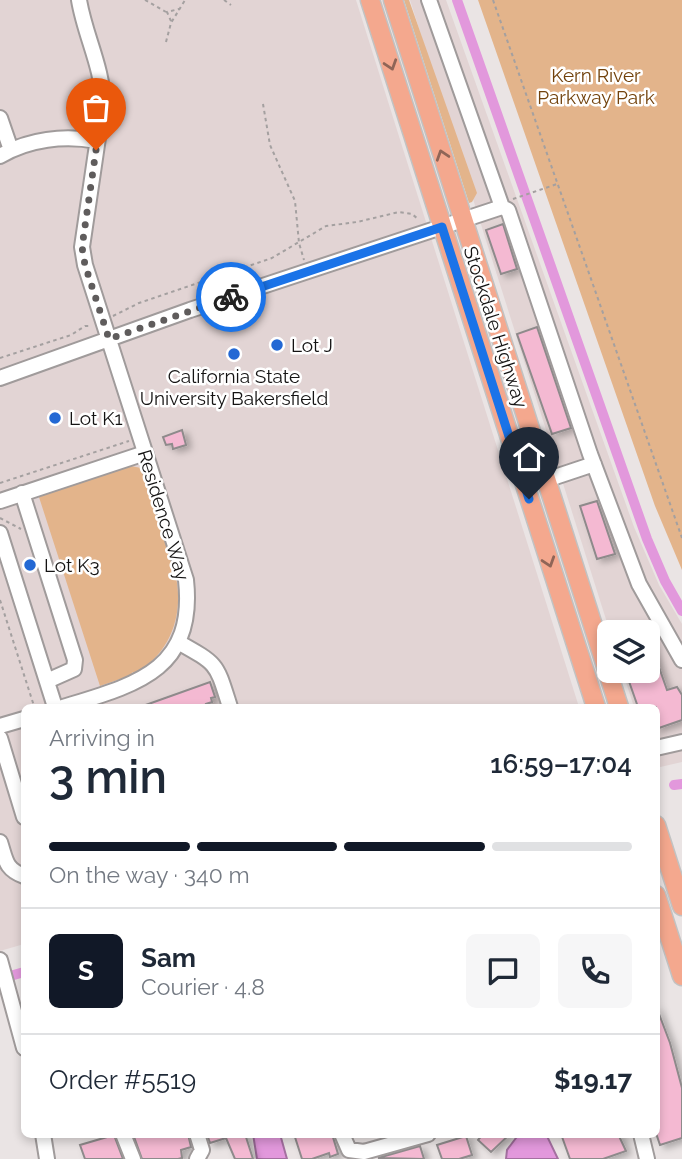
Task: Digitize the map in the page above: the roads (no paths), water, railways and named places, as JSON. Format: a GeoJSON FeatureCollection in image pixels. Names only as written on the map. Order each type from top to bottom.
{"type":"FeatureCollection","features":[{"type":"Feature","properties":{"kind":"main road","name":"Stockdale Highway"},"geometry":{"type":"LineString","coordinates":[[370,0],[595,704]]}},
{"type":"Feature","properties":{"kind":"main road","name":"Stockdale Highway"},"geometry":{"type":"LineString","coordinates":[[393,0],[618,704]]}},
{"type":"Feature","properties":{"kind":"main road"},"geometry":{"type":"LineString","coordinates":[[577,649],[596,674],[606,704]]}},
{"type":"Feature","properties":{"kind":"main road"},"geometry":{"type":"LineString","coordinates":[[660,833],[676,867],[682,906]]}},
{"type":"Feature","properties":{"kind":"main road"},"geometry":{"type":"LineString","coordinates":[[660,907],[682,975]]}},
{"type":"Feature","properties":{"kind":"street","name":"Residence Way"},"geometry":{"type":"LineString","coordinates":[[72,704],[148,677],[170,656],[178,642],[188,606],[186,580],[85,265],[82,247],[103,89],[79,0]]}},
{"type":"Feature","properties":{"kind":"street"},"geometry":{"type":"LineString","coordinates":[[429,0],[502,207],[508,210],[594,464],[639,584],[682,660]]}},
{"type":"Feature","properties":{"kind":"street"},"geometry":{"type":"LineString","coordinates":[[0,118],[5,153],[54,138],[97,141]]}},
{"type":"Feature","properties":{"kind":"street"},"geometry":{"type":"LineString","coordinates":[[0,378],[502,207]]}},
{"type":"Feature","properties":{"kind":"street"},"geometry":{"type":"LineString","coordinates":[[0,501],[145,453]]}},
{"type":"Feature","properties":{"kind":"street"},"geometry":{"type":"LineString","coordinates":[[546,480],[594,464]]}},
{"type":"Feature","properties":{"kind":"street"},"geometry":{"type":"LineString","coordinates":[[22,493],[75,660],[74,669],[47,681]]}},
{"type":"Feature","properties":{"kind":"street"},"geometry":{"type":"LineString","coordinates":[[0,533],[54,704]]}},
{"type":"Feature","properties":{"kind":"street"},"geometry":{"type":"LineString","coordinates":[[178,642],[210,660],[216,667],[229,704]]}},
{"type":"Feature","properties":{"kind":"street"},"geometry":{"type":"LineString","coordinates":[[0,726],[21,720]]}},
{"type":"Feature","properties":{"kind":"street"},"geometry":{"type":"LineString","coordinates":[[0,738],[21,807]]}},
{"type":"Feature","properties":{"kind":"street"},"geometry":{"type":"LineString","coordinates":[[660,747],[682,742]]}},
{"type":"Feature","properties":{"kind":"street"},"geometry":{"type":"LineString","coordinates":[[0,842],[9,868],[21,875]]}},
{"type":"Feature","properties":{"kind":"street"},"geometry":{"type":"LineString","coordinates":[[0,960],[21,1036]]}},
{"type":"Feature","properties":{"kind":"street"},"geometry":{"type":"LineString","coordinates":[[44,1138],[47,1159]]}},
{"type":"Feature","properties":{"kind":"street"},"geometry":{"type":"LineString","coordinates":[[125,1138],[133,1159]]}},
{"type":"Feature","properties":{"kind":"street"},"geometry":{"type":"LineString","coordinates":[[197,1159],[202,1150],[198,1138]]}},
{"type":"Feature","properties":{"kind":"street"},"geometry":{"type":"LineString","coordinates":[[344,1138],[349,1150],[364,1152],[414,1138]]}},
{"type":"Feature","properties":{"kind":"street"},"geometry":{"type":"LineString","coordinates":[[642,1138],[648,1159]]}},
{"type":"Feature","properties":{"kind":"waterway"},"geometry":{"type":"LineString","coordinates":[[457,0],[647,539],[665,581],[682,611]]}},
{"type":"Feature","properties":{"kind":"waterway"},"geometry":{"type":"LineString","coordinates":[[674,785],[682,784]]}},
{"type":"Feature","properties":{"kind":"waterway"},"geometry":{"type":"LineString","coordinates":[[0,979],[21,973]]}},
{"type":"Feature","properties":{"kind":"place","name":"Lot J"},"geometry":{"type":"Point","coordinates":[277,345]}},
{"type":"Feature","properties":{"kind":"place","name":"California State University Bakersfield"},"geometry":{"type":"Point","coordinates":[234,354]}},
{"type":"Feature","properties":{"kind":"place","name":"Lot K1"},"geometry":{"type":"Point","coordinates":[55,418]}},
{"type":"Feature","properties":{"kind":"place","name":"Lot K3"},"geometry":{"type":"Point","coordinates":[30,565]}},
{"type":"Feature","properties":{"kind":"park label","name":"Kern River Parkway Park"},"geometry":{"type":"Point","coordinates":[596,86]}}]}
